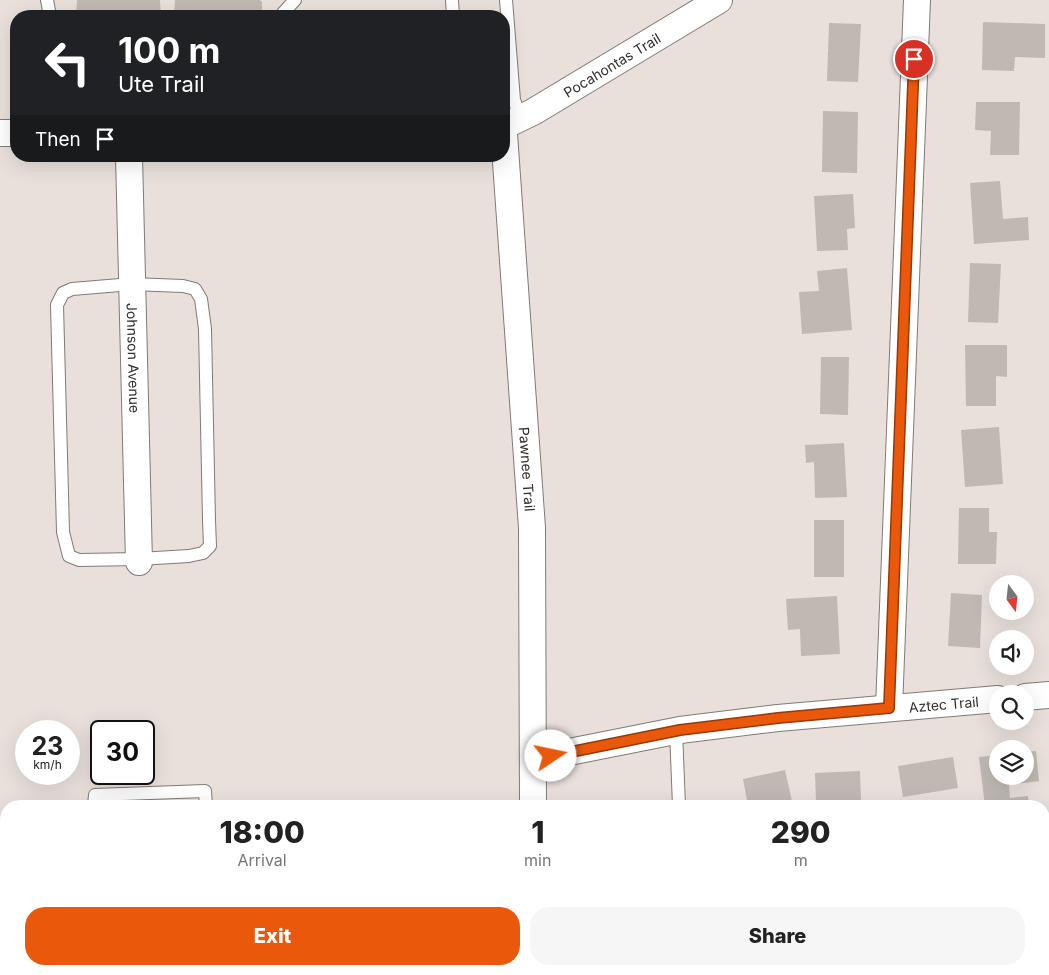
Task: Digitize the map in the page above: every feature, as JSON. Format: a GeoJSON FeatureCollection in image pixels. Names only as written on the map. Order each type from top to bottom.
{"type":"FeatureCollection","features":[{"type":"Feature","properties":{"kind":"street","name":"Pocahontas Trail"},"geometry":{"type":"LineString","coordinates":[[510,126],[719,0]]}},
{"type":"Feature","properties":{"kind":"street"},"geometry":{"type":"LineString","coordinates":[[889,708],[916,0]]}},
{"type":"Feature","properties":{"kind":"street","name":"Pawnee Trail"},"geometry":{"type":"LineString","coordinates":[[510,126],[532,528],[533,800]]}},
{"type":"Feature","properties":{"kind":"street","name":"Johnson Avenue"},"geometry":{"type":"LineString","coordinates":[[129,162],[139,560]]}},
{"type":"Feature","properties":{"kind":"street"},"geometry":{"type":"LineString","coordinates":[[1034,696],[1049,695]]}},
{"type":"Feature","properties":{"kind":"street","name":"Aztec Trail"},"geometry":{"type":"LineString","coordinates":[[534,760],[676,731],[778,718],[989,700]]}},
{"type":"Feature","properties":{"kind":"lane"},"geometry":{"type":"LineString","coordinates":[[286,10],[295,0]]}},
{"type":"Feature","properties":{"kind":"lane"},"geometry":{"type":"LineString","coordinates":[[510,50],[514,100],[510,126]]}},
{"type":"Feature","properties":{"kind":"lane"},"geometry":{"type":"LineString","coordinates":[[132,284],[183,286],[195,289],[201,298],[205,329],[210,546],[202,553],[196,555],[139,560],[78,560],[69,556],[64,532],[57,305],[63,293],[72,289],[132,284]]}},
{"type":"Feature","properties":{"kind":"lane"},"geometry":{"type":"LineString","coordinates":[[676,731],[679,800]]}},
{"type":"Feature","properties":{"kind":"lane"},"geometry":{"type":"LineString","coordinates":[[94,800],[95,794],[205,791],[206,800]]}},
{"type":"Feature","properties":{"kind":"building"},"geometry":{"type":"Polygon","coordinates":[[[77,0],[160,0],[161,10],[76,10],[77,0]]]}},
{"type":"Feature","properties":{"kind":"building"},"geometry":{"type":"Polygon","coordinates":[[[175,0],[260,0],[262,2],[262,10],[174,10],[175,0]]]}},
{"type":"Feature","properties":{"kind":"building"},"geometry":{"type":"Polygon","coordinates":[[[983,22],[1045,24],[1045,58],[1015,57],[1014,71],[982,70],[983,22]]]}},
{"type":"Feature","properties":{"kind":"building"},"geometry":{"type":"Polygon","coordinates":[[[829,23],[861,24],[858,82],[827,81],[829,23]]]}},
{"type":"Feature","properties":{"kind":"building"},"geometry":{"type":"Polygon","coordinates":[[[976,102],[1020,102],[1019,155],[990,155],[991,131],[975,130],[976,102]]]}},
{"type":"Feature","properties":{"kind":"building"},"geometry":{"type":"Polygon","coordinates":[[[823,111],[858,112],[857,173],[822,172],[823,111]]]}},
{"type":"Feature","properties":{"kind":"building"},"geometry":{"type":"Polygon","coordinates":[[[1000,181],[1003,219],[1028,217],[1029,240],[974,244],[970,183],[1000,181]]]}},
{"type":"Feature","properties":{"kind":"building"},"geometry":{"type":"Polygon","coordinates":[[[853,194],[855,228],[847,229],[848,250],[817,251],[814,196],[853,194]]]}},
{"type":"Feature","properties":{"kind":"building"},"geometry":{"type":"Polygon","coordinates":[[[970,263],[1001,264],[998,323],[968,322],[970,263]]]}},
{"type":"Feature","properties":{"kind":"building"},"geometry":{"type":"Polygon","coordinates":[[[847,268],[852,330],[802,334],[799,292],[819,291],[817,271],[847,268]]]}},
{"type":"Feature","properties":{"kind":"building"},"geometry":{"type":"Polygon","coordinates":[[[965,345],[1007,345],[1007,377],[996,376],[996,406],[966,406],[965,345]]]}},
{"type":"Feature","properties":{"kind":"building"},"geometry":{"type":"Polygon","coordinates":[[[821,357],[849,357],[848,415],[820,414],[821,357]]]}},
{"type":"Feature","properties":{"kind":"building"},"geometry":{"type":"Polygon","coordinates":[[[999,427],[1003,484],[965,487],[961,430],[999,427]]]}},
{"type":"Feature","properties":{"kind":"building"},"geometry":{"type":"Polygon","coordinates":[[[844,443],[847,497],[815,498],[814,462],[806,463],[805,445],[844,443]]]}},
{"type":"Feature","properties":{"kind":"building"},"geometry":{"type":"Polygon","coordinates":[[[959,508],[989,508],[989,532],[997,532],[996,564],[958,564],[959,508]]]}},
{"type":"Feature","properties":{"kind":"building"},"geometry":{"type":"Polygon","coordinates":[[[814,520],[844,520],[844,577],[814,577],[814,520]]]}},
{"type":"Feature","properties":{"kind":"building"},"geometry":{"type":"Polygon","coordinates":[[[951,593],[982,595],[980,648],[948,646],[951,593]]]}},
{"type":"Feature","properties":{"kind":"building"},"geometry":{"type":"Polygon","coordinates":[[[837,596],[840,654],[801,656],[800,629],[788,630],[786,599],[837,596]]]}},
{"type":"Feature","properties":{"kind":"building"},"geometry":{"type":"Polygon","coordinates":[[[1034,751],[1036,751],[1039,781],[1034,782],[1034,751]]]}},
{"type":"Feature","properties":{"kind":"building"},"geometry":{"type":"Polygon","coordinates":[[[989,756],[989,785],[1009,785],[1010,798],[1028,796],[1028,800],[984,800],[979,757],[989,756]]]}},
{"type":"Feature","properties":{"kind":"building"},"geometry":{"type":"Polygon","coordinates":[[[953,757],[958,788],[903,797],[898,766],[953,757]]]}},
{"type":"Feature","properties":{"kind":"building"},"geometry":{"type":"Polygon","coordinates":[[[785,770],[792,800],[747,800],[743,779],[785,770]]]}},
{"type":"Feature","properties":{"kind":"building"},"geometry":{"type":"Polygon","coordinates":[[[860,771],[861,800],[816,800],[815,773],[860,771]]]}},
{"type":"Feature","properties":{"kind":"route"},"geometry":{"type":"LineString","coordinates":[[551,756],[680,730],[778,718],[889,708],[914,59]]}}]}
